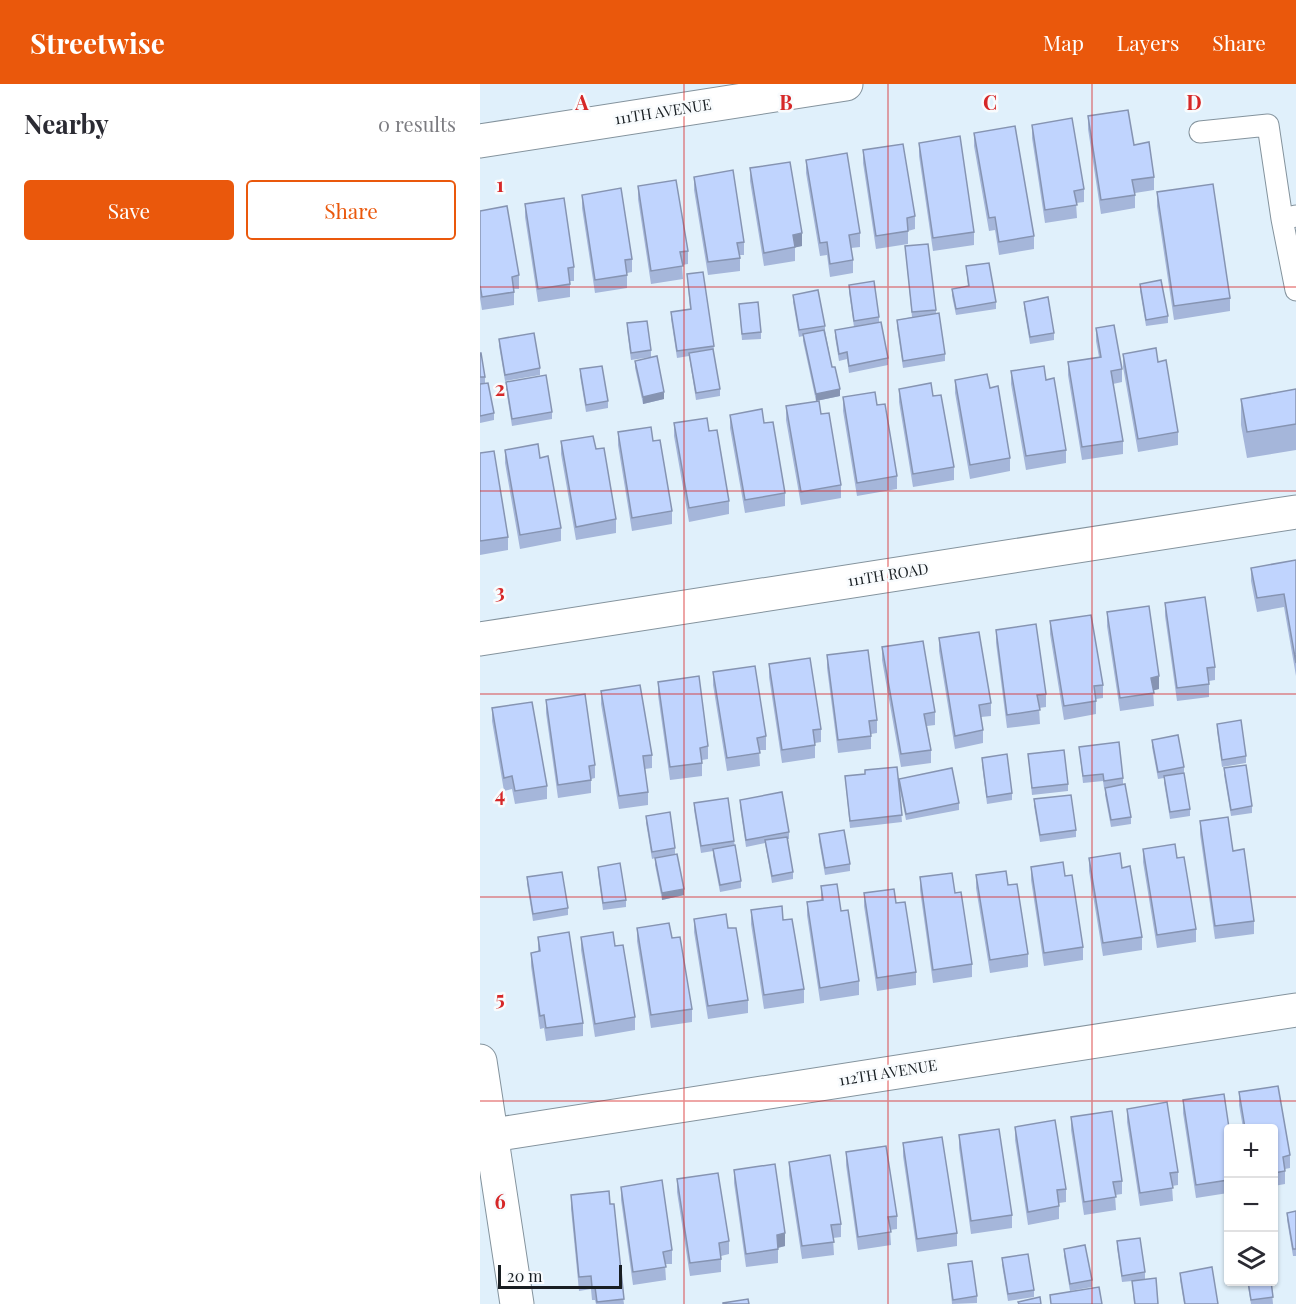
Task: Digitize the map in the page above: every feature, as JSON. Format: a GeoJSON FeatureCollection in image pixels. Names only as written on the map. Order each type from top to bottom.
{"type":"FeatureCollection","features":[{"type":"Feature","properties":{"kind":"street","name":"111TH AVENUE"},"geometry":{"type":"LineString","coordinates":[[480,141],[846,84]]}},
{"type":"Feature","properties":{"kind":"street","name":"111TH ROAD"},"geometry":{"type":"LineString","coordinates":[[480,639],[1296,512]]}},
{"type":"Feature","properties":{"kind":"street","name":"112TH AVENUE"},"geometry":{"type":"LineString","coordinates":[[486,1136],[1296,1010]]}},
{"type":"Feature","properties":{"kind":"street"},"geometry":{"type":"LineString","coordinates":[[480,1061],[486,1136],[517,1304]]}},
{"type":"Feature","properties":{"kind":"lane"},"geometry":{"type":"LineString","coordinates":[[1200,132],[1268,125],[1289,217],[1296,290]]}},
{"type":"Feature","properties":{"kind":"building"},"geometry":{"type":"Polygon","coordinates":[[[1128,110],[1134,145],[1149,142],[1154,177],[1132,180],[1135,195],[1101,200],[1088,116],[1128,110]]]}},
{"type":"Feature","properties":{"kind":"building"},"geometry":{"type":"Polygon","coordinates":[[[1072,118],[1084,189],[1074,191],[1077,205],[1045,210],[1032,125],[1072,118]]]}},
{"type":"Feature","properties":{"kind":"building"},"geometry":{"type":"Polygon","coordinates":[[[1015,126],[1034,236],[999,242],[995,217],[989,218],[974,133],[1015,126]]]}},
{"type":"Feature","properties":{"kind":"building"},"geometry":{"type":"Polygon","coordinates":[[[960,136],[974,232],[933,238],[919,143],[960,136]]]}},
{"type":"Feature","properties":{"kind":"building"},"geometry":{"type":"Polygon","coordinates":[[[903,144],[915,216],[907,218],[908,231],[876,236],[863,150],[903,144]]]}},
{"type":"Feature","properties":{"kind":"building"},"geometry":{"type":"Polygon","coordinates":[[[847,153],[860,233],[849,235],[853,260],[830,264],[827,242],[820,243],[806,160],[847,153]]]}},
{"type":"Feature","properties":{"kind":"building"},"geometry":{"type":"Polygon","coordinates":[[[790,162],[802,233],[793,235],[795,247],[764,253],[750,168],[790,162]]]}},
{"type":"Feature","properties":{"kind":"building"},"geometry":{"type":"Polygon","coordinates":[[[733,170],[744,242],[737,243],[740,258],[708,262],[694,177],[733,170]]]}},
{"type":"Feature","properties":{"kind":"building"},"geometry":{"type":"Polygon","coordinates":[[[676,180],[688,251],[680,252],[683,266],[651,271],[638,186],[676,180]]]}},
{"type":"Feature","properties":{"kind":"building"},"geometry":{"type":"Polygon","coordinates":[[[1213,184],[1230,298],[1174,306],[1157,192],[1213,184]]]}},
{"type":"Feature","properties":{"kind":"building"},"geometry":{"type":"Polygon","coordinates":[[[621,188],[632,259],[625,260],[627,275],[595,280],[582,195],[621,188]]]}},
{"type":"Feature","properties":{"kind":"building"},"geometry":{"type":"Polygon","coordinates":[[[564,198],[574,267],[568,268],[570,284],[538,289],[525,204],[564,198]]]}},
{"type":"Feature","properties":{"kind":"building"},"geometry":{"type":"Polygon","coordinates":[[[507,206],[519,275],[512,277],[514,292],[482,297],[480,211],[507,206]]]}},
{"type":"Feature","properties":{"kind":"building"},"geometry":{"type":"Polygon","coordinates":[[[928,244],[936,310],[912,312],[905,246],[928,244]]]}},
{"type":"Feature","properties":{"kind":"building"},"geometry":{"type":"Polygon","coordinates":[[[989,263],[996,302],[956,309],[952,289],[969,286],[966,266],[989,263]]]}},
{"type":"Feature","properties":{"kind":"building"},"geometry":{"type":"Polygon","coordinates":[[[703,272],[714,346],[677,351],[671,312],[691,309],[687,274],[703,272]]]}},
{"type":"Feature","properties":{"kind":"building"},"geometry":{"type":"Polygon","coordinates":[[[1161,280],[1168,316],[1146,320],[1140,284],[1161,280]]]}},
{"type":"Feature","properties":{"kind":"building"},"geometry":{"type":"Polygon","coordinates":[[[874,281],[879,317],[854,321],[849,285],[874,281]]]}},
{"type":"Feature","properties":{"kind":"building"},"geometry":{"type":"Polygon","coordinates":[[[818,290],[825,326],[799,330],[793,295],[818,290]]]}},
{"type":"Feature","properties":{"kind":"building"},"geometry":{"type":"Polygon","coordinates":[[[1048,297],[1054,333],[1030,337],[1024,302],[1048,297]]]}},
{"type":"Feature","properties":{"kind":"building"},"geometry":{"type":"Polygon","coordinates":[[[758,302],[761,332],[742,334],[739,304],[758,302]]]}},
{"type":"Feature","properties":{"kind":"building"},"geometry":{"type":"Polygon","coordinates":[[[939,313],[945,354],[903,361],[897,320],[939,313]]]}},
{"type":"Feature","properties":{"kind":"building"},"geometry":{"type":"Polygon","coordinates":[[[647,321],[651,350],[631,353],[627,323],[647,321]]]}},
{"type":"Feature","properties":{"kind":"building"},"geometry":{"type":"Polygon","coordinates":[[[881,322],[888,358],[849,366],[847,352],[839,354],[835,330],[881,322]]]}},
{"type":"Feature","properties":{"kind":"building"},"geometry":{"type":"Polygon","coordinates":[[[1114,325],[1122,369],[1111,371],[1123,441],[1082,447],[1068,362],[1101,357],[1096,328],[1114,325]]]}},
{"type":"Feature","properties":{"kind":"building"},"geometry":{"type":"Polygon","coordinates":[[[824,330],[832,367],[835,367],[840,389],[816,394],[803,334],[824,330]]]}},
{"type":"Feature","properties":{"kind":"building"},"geometry":{"type":"Polygon","coordinates":[[[534,333],[540,368],[505,375],[499,339],[534,333]]]}},
{"type":"Feature","properties":{"kind":"building"},"geometry":{"type":"Polygon","coordinates":[[[1156,348],[1158,362],[1166,360],[1178,432],[1138,439],[1123,354],[1156,348]]]}},
{"type":"Feature","properties":{"kind":"building"},"geometry":{"type":"Polygon","coordinates":[[[713,349],[720,389],[696,393],[689,353],[713,349]]]}},
{"type":"Feature","properties":{"kind":"building"},"geometry":{"type":"Polygon","coordinates":[[[481,353],[485,377],[480,377],[481,353]]]}},
{"type":"Feature","properties":{"kind":"building"},"geometry":{"type":"Polygon","coordinates":[[[657,356],[664,392],[643,397],[635,361],[657,356]]]}},
{"type":"Feature","properties":{"kind":"building"},"geometry":{"type":"Polygon","coordinates":[[[602,366],[608,401],[586,405],[580,369],[602,366]]]}},
{"type":"Feature","properties":{"kind":"building"},"geometry":{"type":"Polygon","coordinates":[[[1044,366],[1046,380],[1054,378],[1066,450],[1026,456],[1011,371],[1044,366]]]}},
{"type":"Feature","properties":{"kind":"building"},"geometry":{"type":"Polygon","coordinates":[[[987,374],[990,388],[998,386],[1010,458],[970,465],[955,380],[987,374]]]}},
{"type":"Feature","properties":{"kind":"building"},"geometry":{"type":"Polygon","coordinates":[[[546,375],[552,412],[512,419],[506,382],[546,375]]]}},
{"type":"Feature","properties":{"kind":"building"},"geometry":{"type":"Polygon","coordinates":[[[488,383],[494,413],[480,416],[480,384],[488,383]]]}},
{"type":"Feature","properties":{"kind":"building"},"geometry":{"type":"Polygon","coordinates":[[[931,383],[933,396],[941,395],[954,467],[913,474],[899,389],[931,383]]]}},
{"type":"Feature","properties":{"kind":"building"},"geometry":{"type":"Polygon","coordinates":[[[1296,389],[1296,424],[1247,432],[1241,399],[1296,389]]]}},
{"type":"Feature","properties":{"kind":"building"},"geometry":{"type":"Polygon","coordinates":[[[875,392],[877,405],[885,404],[897,476],[857,483],[843,397],[875,392]]]}},
{"type":"Feature","properties":{"kind":"building"},"geometry":{"type":"Polygon","coordinates":[[[819,401],[821,414],[829,413],[841,485],[801,492],[786,406],[819,401]]]}},
{"type":"Feature","properties":{"kind":"building"},"geometry":{"type":"Polygon","coordinates":[[[762,409],[764,423],[773,422],[785,493],[745,500],[730,415],[762,409]]]}},
{"type":"Feature","properties":{"kind":"building"},"geometry":{"type":"Polygon","coordinates":[[[707,418],[709,431],[717,430],[729,501],[689,508],[674,423],[707,418]]]}},
{"type":"Feature","properties":{"kind":"building"},"geometry":{"type":"Polygon","coordinates":[[[651,427],[653,441],[660,440],[672,511],[632,518],[618,432],[651,427]]]}},
{"type":"Feature","properties":{"kind":"building"},"geometry":{"type":"Polygon","coordinates":[[[593,436],[596,449],[604,448],[616,519],[576,527],[561,441],[593,436]]]}},
{"type":"Feature","properties":{"kind":"building"},"geometry":{"type":"Polygon","coordinates":[[[538,444],[540,458],[548,456],[561,528],[520,535],[505,450],[538,444]]]}},
{"type":"Feature","properties":{"kind":"building"},"geometry":{"type":"Polygon","coordinates":[[[494,451],[508,537],[480,541],[480,453],[494,451]]]}},
{"type":"Feature","properties":{"kind":"building"},"geometry":{"type":"Polygon","coordinates":[[[1296,560],[1296,663],[1284,594],[1257,598],[1251,568],[1296,560]]]}},
{"type":"Feature","properties":{"kind":"building"},"geometry":{"type":"Polygon","coordinates":[[[1205,597],[1215,667],[1207,668],[1209,684],[1177,688],[1165,603],[1205,597]]]}},
{"type":"Feature","properties":{"kind":"building"},"geometry":{"type":"Polygon","coordinates":[[[1149,606],[1159,676],[1151,678],[1154,693],[1120,698],[1107,612],[1149,606]]]}},
{"type":"Feature","properties":{"kind":"building"},"geometry":{"type":"Polygon","coordinates":[[[1091,615],[1103,685],[1094,686],[1096,701],[1064,706],[1050,621],[1091,615]]]}},
{"type":"Feature","properties":{"kind":"building"},"geometry":{"type":"Polygon","coordinates":[[[1036,624],[1046,694],[1037,695],[1040,710],[1007,715],[996,630],[1036,624]]]}},
{"type":"Feature","properties":{"kind":"building"},"geometry":{"type":"Polygon","coordinates":[[[979,632],[991,703],[979,705],[983,730],[955,736],[939,638],[979,632]]]}},
{"type":"Feature","properties":{"kind":"building"},"geometry":{"type":"Polygon","coordinates":[[[923,641],[935,712],[924,714],[931,750],[901,754],[882,647],[923,641]]]}},
{"type":"Feature","properties":{"kind":"building"},"geometry":{"type":"Polygon","coordinates":[[[868,650],[877,720],[869,721],[871,736],[838,740],[827,655],[868,650]]]}},
{"type":"Feature","properties":{"kind":"building"},"geometry":{"type":"Polygon","coordinates":[[[810,658],[821,729],[813,730],[815,745],[782,750],[769,664],[810,658]]]}},
{"type":"Feature","properties":{"kind":"building"},"geometry":{"type":"Polygon","coordinates":[[[755,666],[766,736],[757,738],[760,753],[727,758],[713,672],[755,666]]]}},
{"type":"Feature","properties":{"kind":"building"},"geometry":{"type":"Polygon","coordinates":[[[699,676],[708,746],[700,748],[702,763],[670,767],[658,682],[699,676]]]}},
{"type":"Feature","properties":{"kind":"building"},"geometry":{"type":"Polygon","coordinates":[[[640,685],[652,755],[643,756],[648,792],[619,796],[601,691],[640,685]]]}},
{"type":"Feature","properties":{"kind":"building"},"geometry":{"type":"Polygon","coordinates":[[[585,694],[595,765],[589,766],[591,780],[558,785],[546,700],[585,694]]]}},
{"type":"Feature","properties":{"kind":"building"},"geometry":{"type":"Polygon","coordinates":[[[532,702],[547,786],[515,791],[512,776],[504,778],[492,708],[532,702]]]}},
{"type":"Feature","properties":{"kind":"building"},"geometry":{"type":"Polygon","coordinates":[[[1241,720],[1246,756],[1222,760],[1217,724],[1241,720]]]}},
{"type":"Feature","properties":{"kind":"building"},"geometry":{"type":"Polygon","coordinates":[[[1178,735],[1184,767],[1158,772],[1152,740],[1178,735]]]}},
{"type":"Feature","properties":{"kind":"building"},"geometry":{"type":"Polygon","coordinates":[[[1119,742],[1123,778],[1104,781],[1103,774],[1083,776],[1079,747],[1119,742]]]}},
{"type":"Feature","properties":{"kind":"building"},"geometry":{"type":"Polygon","coordinates":[[[1064,750],[1068,784],[1032,788],[1028,754],[1064,750]]]}},
{"type":"Feature","properties":{"kind":"building"},"geometry":{"type":"Polygon","coordinates":[[[1007,754],[1012,793],[987,797],[982,758],[1007,754]]]}},
{"type":"Feature","properties":{"kind":"building"},"geometry":{"type":"Polygon","coordinates":[[[1246,765],[1252,806],[1231,810],[1224,768],[1246,765]]]}},
{"type":"Feature","properties":{"kind":"building"},"geometry":{"type":"Polygon","coordinates":[[[897,767],[902,815],[850,821],[845,776],[865,774],[865,770],[897,767]]]}},
{"type":"Feature","properties":{"kind":"building"},"geometry":{"type":"Polygon","coordinates":[[[952,768],[959,803],[906,814],[899,779],[952,768]]]}},
{"type":"Feature","properties":{"kind":"building"},"geometry":{"type":"Polygon","coordinates":[[[1184,773],[1190,809],[1170,812],[1164,776],[1184,773]]]}},
{"type":"Feature","properties":{"kind":"building"},"geometry":{"type":"Polygon","coordinates":[[[1125,784],[1131,817],[1111,820],[1105,788],[1125,784]]]}},
{"type":"Feature","properties":{"kind":"building"},"geometry":{"type":"Polygon","coordinates":[[[782,792],[789,832],[746,840],[740,800],[782,792]]]}},
{"type":"Feature","properties":{"kind":"building"},"geometry":{"type":"Polygon","coordinates":[[[1071,795],[1076,830],[1040,835],[1034,799],[1071,795]]]}},
{"type":"Feature","properties":{"kind":"building"},"geometry":{"type":"Polygon","coordinates":[[[728,798],[734,841],[701,846],[694,803],[728,798]]]}},
{"type":"Feature","properties":{"kind":"building"},"geometry":{"type":"Polygon","coordinates":[[[670,812],[675,848],[652,852],[646,816],[670,812]]]}},
{"type":"Feature","properties":{"kind":"building"},"geometry":{"type":"Polygon","coordinates":[[[1228,817],[1233,851],[1244,849],[1254,921],[1215,926],[1200,821],[1228,817]]]}},
{"type":"Feature","properties":{"kind":"building"},"geometry":{"type":"Polygon","coordinates":[[[844,830],[850,864],[825,868],[819,834],[844,830]]]}},
{"type":"Feature","properties":{"kind":"building"},"geometry":{"type":"Polygon","coordinates":[[[787,837],[793,872],[772,876],[765,840],[787,837]]]}},
{"type":"Feature","properties":{"kind":"building"},"geometry":{"type":"Polygon","coordinates":[[[1175,844],[1177,858],[1184,857],[1196,929],[1157,935],[1143,849],[1175,844]]]}},
{"type":"Feature","properties":{"kind":"building"},"geometry":{"type":"Polygon","coordinates":[[[735,845],[741,881],[720,885],[713,849],[735,845]]]}},
{"type":"Feature","properties":{"kind":"building"},"geometry":{"type":"Polygon","coordinates":[[[1120,853],[1122,868],[1130,866],[1142,937],[1103,943],[1089,858],[1120,853]]]}},
{"type":"Feature","properties":{"kind":"building"},"geometry":{"type":"Polygon","coordinates":[[[677,854],[684,889],[662,893],[655,858],[677,854]]]}},
{"type":"Feature","properties":{"kind":"building"},"geometry":{"type":"Polygon","coordinates":[[[1063,862],[1065,876],[1072,875],[1083,947],[1044,953],[1031,867],[1063,862]]]}},
{"type":"Feature","properties":{"kind":"building"},"geometry":{"type":"Polygon","coordinates":[[[620,863],[626,900],[603,903],[598,867],[620,863]]]}},
{"type":"Feature","properties":{"kind":"building"},"geometry":{"type":"Polygon","coordinates":[[[1006,871],[1008,885],[1017,884],[1028,954],[990,960],[976,875],[1006,871]]]}},
{"type":"Feature","properties":{"kind":"building"},"geometry":{"type":"Polygon","coordinates":[[[562,872],[568,908],[533,914],[527,877],[562,872]]]}},
{"type":"Feature","properties":{"kind":"building"},"geometry":{"type":"Polygon","coordinates":[[[952,873],[955,893],[961,892],[972,964],[933,970],[920,877],[952,873]]]}},
{"type":"Feature","properties":{"kind":"building"},"geometry":{"type":"Polygon","coordinates":[[[837,884],[841,911],[848,910],[859,981],[820,988],[807,902],[823,900],[821,886],[837,884]]]}},
{"type":"Feature","properties":{"kind":"building"},"geometry":{"type":"Polygon","coordinates":[[[894,889],[896,903],[905,902],[916,972],[877,978],[864,893],[894,889]]]}},
{"type":"Feature","properties":{"kind":"building"},"geometry":{"type":"Polygon","coordinates":[[[782,906],[783,920],[792,919],[804,989],[764,995],[751,910],[782,906]]]}},
{"type":"Feature","properties":{"kind":"building"},"geometry":{"type":"Polygon","coordinates":[[[726,914],[728,928],[736,928],[748,1000],[708,1006],[694,919],[726,914]]]}},
{"type":"Feature","properties":{"kind":"building"},"geometry":{"type":"Polygon","coordinates":[[[669,923],[672,938],[680,937],[692,1009],[651,1015],[637,928],[669,923]]]}},
{"type":"Feature","properties":{"kind":"building"},"geometry":{"type":"Polygon","coordinates":[[[569,932],[583,1023],[546,1028],[544,1015],[540,1016],[531,953],[540,951],[538,937],[569,932]]]}},
{"type":"Feature","properties":{"kind":"building"},"geometry":{"type":"Polygon","coordinates":[[[613,932],[615,946],[623,945],[635,1017],[595,1024],[581,937],[613,932]]]}},
{"type":"Feature","properties":{"kind":"building"},"geometry":{"type":"Polygon","coordinates":[[[1278,1086],[1290,1155],[1283,1157],[1285,1171],[1278,1172],[1278,1124],[1244,1124],[1239,1092],[1278,1086]]]}},
{"type":"Feature","properties":{"kind":"building"},"geometry":{"type":"Polygon","coordinates":[[[1224,1094],[1228,1124],[1224,1124],[1224,1181],[1196,1185],[1183,1100],[1224,1094]]]}},
{"type":"Feature","properties":{"kind":"building"},"geometry":{"type":"Polygon","coordinates":[[[1167,1102],[1178,1172],[1170,1173],[1173,1188],[1140,1193],[1127,1109],[1167,1102]]]}},
{"type":"Feature","properties":{"kind":"building"},"geometry":{"type":"Polygon","coordinates":[[[1112,1111],[1122,1181],[1113,1182],[1116,1197],[1084,1202],[1071,1117],[1112,1111]]]}},
{"type":"Feature","properties":{"kind":"building"},"geometry":{"type":"Polygon","coordinates":[[[1055,1120],[1066,1189],[1057,1190],[1059,1206],[1028,1212],[1015,1127],[1055,1120]]]}},
{"type":"Feature","properties":{"kind":"building"},"geometry":{"type":"Polygon","coordinates":[[[999,1129],[1012,1215],[971,1221],[959,1135],[999,1129]]]}},
{"type":"Feature","properties":{"kind":"building"},"geometry":{"type":"Polygon","coordinates":[[[942,1137],[957,1233],[917,1239],[903,1143],[942,1137]]]}},
{"type":"Feature","properties":{"kind":"building"},"geometry":{"type":"Polygon","coordinates":[[[886,1146],[897,1216],[888,1217],[891,1232],[858,1237],[846,1152],[886,1146]]]}},
{"type":"Feature","properties":{"kind":"building"},"geometry":{"type":"Polygon","coordinates":[[[830,1155],[841,1224],[831,1225],[834,1242],[802,1246],[789,1162],[830,1155]]]}},
{"type":"Feature","properties":{"kind":"building"},"geometry":{"type":"Polygon","coordinates":[[[775,1164],[785,1233],[777,1235],[778,1249],[746,1254],[734,1170],[775,1164]]]}},
{"type":"Feature","properties":{"kind":"building"},"geometry":{"type":"Polygon","coordinates":[[[718,1173],[729,1241],[719,1243],[721,1259],[690,1263],[677,1179],[718,1173]]]}},
{"type":"Feature","properties":{"kind":"building"},"geometry":{"type":"Polygon","coordinates":[[[662,1180],[672,1250],[663,1252],[666,1267],[633,1272],[621,1187],[662,1180]]]}},
{"type":"Feature","properties":{"kind":"building"},"geometry":{"type":"Polygon","coordinates":[[[609,1191],[610,1204],[614,1204],[624,1299],[597,1302],[591,1276],[579,1277],[571,1195],[609,1191]]]}},
{"type":"Feature","properties":{"kind":"building"},"geometry":{"type":"Polygon","coordinates":[[[1296,1211],[1296,1249],[1293,1249],[1287,1213],[1296,1211]]]}},
{"type":"Feature","properties":{"kind":"building"},"geometry":{"type":"Polygon","coordinates":[[[1140,1238],[1145,1272],[1122,1276],[1117,1241],[1140,1238]]]}},
{"type":"Feature","properties":{"kind":"building"},"geometry":{"type":"Polygon","coordinates":[[[1085,1245],[1092,1280],[1070,1284],[1064,1249],[1085,1245]]]}},
{"type":"Feature","properties":{"kind":"building"},"geometry":{"type":"Polygon","coordinates":[[[1028,1254],[1034,1290],[1008,1294],[1002,1258],[1028,1254]]]}},
{"type":"Feature","properties":{"kind":"building"},"geometry":{"type":"Polygon","coordinates":[[[972,1261],[977,1296],[953,1300],[948,1264],[972,1261]]]}},
{"type":"Feature","properties":{"kind":"building"},"geometry":{"type":"Polygon","coordinates":[[[1212,1267],[1218,1304],[1185,1304],[1180,1273],[1212,1267]]]}},
{"type":"Feature","properties":{"kind":"building"},"geometry":{"type":"Polygon","coordinates":[[[1156,1278],[1158,1304],[1135,1304],[1132,1281],[1156,1278]]]}},
{"type":"Feature","properties":{"kind":"building"},"geometry":{"type":"Polygon","coordinates":[[[1249,1286],[1272,1286],[1273,1297],[1251,1300],[1249,1286]]]}},
{"type":"Feature","properties":{"kind":"building"},"geometry":{"type":"Polygon","coordinates":[[[1099,1287],[1102,1304],[1051,1304],[1050,1295],[1099,1287]]]}},
{"type":"Feature","properties":{"kind":"building"},"geometry":{"type":"Polygon","coordinates":[[[1040,1297],[1041,1304],[1019,1304],[1018,1302],[1040,1297]]]}},
{"type":"Feature","properties":{"kind":"building"},"geometry":{"type":"Polygon","coordinates":[[[748,1299],[749,1304],[723,1304],[723,1303],[748,1299]]]}}]}
